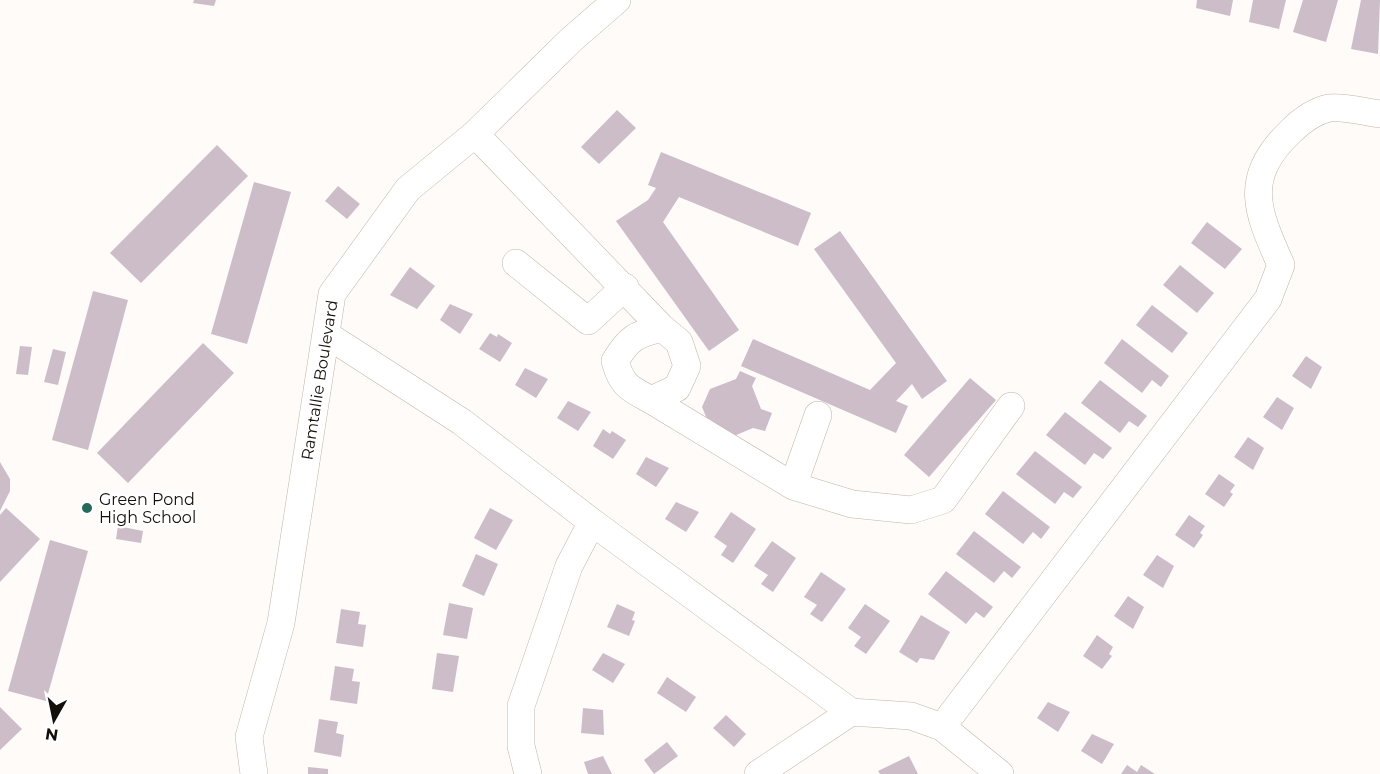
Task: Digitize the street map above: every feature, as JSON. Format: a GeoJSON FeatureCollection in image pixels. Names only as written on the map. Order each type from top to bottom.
{"type":"FeatureCollection","features":[{"type":"Feature","properties":{"kind":"street","name":"Ramtallie Boulevard"},"geometry":{"type":"LineString","coordinates":[[254,774],[249,736],[282,623],[332,294],[408,189],[475,134],[572,39],[617,0]]}},
{"type":"Feature","properties":{"kind":"street"},"geometry":{"type":"LineString","coordinates":[[942,727],[1268,299],[1281,266],[1262,221],[1258,178],[1278,143],[1301,120],[1330,108],[1380,114]]}},
{"type":"Feature","properties":{"kind":"street"},"geometry":{"type":"LineString","coordinates":[[475,134],[625,287],[662,328],[679,342],[687,366],[677,388],[651,400]]}},
{"type":"Feature","properties":{"kind":"street"},"geometry":{"type":"LineString","coordinates":[[516,263],[588,321],[625,287]]}},
{"type":"Feature","properties":{"kind":"street"},"geometry":{"type":"LineString","coordinates":[[662,328],[642,333],[626,342],[615,361],[620,380],[632,390],[793,486],[852,504],[911,510],[943,500],[1011,406]]}},
{"type":"Feature","properties":{"kind":"street"},"geometry":{"type":"LineString","coordinates":[[327,335],[462,422],[592,522],[851,712],[911,716],[942,727],[1000,774]]}},
{"type":"Feature","properties":{"kind":"street"},"geometry":{"type":"LineString","coordinates":[[793,486],[818,415]]}},
{"type":"Feature","properties":{"kind":"street"},"geometry":{"type":"LineString","coordinates":[[528,774],[521,746],[520,706],[569,566],[592,522]]}},
{"type":"Feature","properties":{"kind":"street"},"geometry":{"type":"LineString","coordinates":[[758,774],[851,712]]}},
{"type":"Feature","properties":{"kind":"building"},"geometry":{"type":"Polygon","coordinates":[[[194,0],[216,0],[214,6],[193,3],[194,0]]]}},
{"type":"Feature","properties":{"kind":"building"},"geometry":{"type":"Polygon","coordinates":[[[1197,0],[1233,0],[1230,16],[1196,8],[1197,0]]]}},
{"type":"Feature","properties":{"kind":"building"},"geometry":{"type":"Polygon","coordinates":[[[1253,0],[1286,0],[1279,29],[1249,22],[1253,0]]]}},
{"type":"Feature","properties":{"kind":"building"},"geometry":{"type":"Polygon","coordinates":[[[1303,0],[1338,0],[1326,42],[1293,32],[1303,0]]]}},
{"type":"Feature","properties":{"kind":"building"},"geometry":{"type":"Polygon","coordinates":[[[1361,0],[1380,0],[1378,54],[1351,49],[1361,0]]]}},
{"type":"Feature","properties":{"kind":"building"},"geometry":{"type":"Polygon","coordinates":[[[617,110],[636,128],[599,164],[581,147],[617,110]]]}},
{"type":"Feature","properties":{"kind":"building"},"geometry":{"type":"Polygon","coordinates":[[[217,145],[248,176],[141,283],[110,253],[217,145]]]}},
{"type":"Feature","properties":{"kind":"building"},"geometry":{"type":"Polygon","coordinates":[[[661,152],[811,213],[798,246],[679,197],[663,222],[739,330],[709,351],[616,221],[648,200],[656,188],[648,185],[661,152]]]}},
{"type":"Feature","properties":{"kind":"building"},"geometry":{"type":"Polygon","coordinates":[[[254,182],[291,192],[247,344],[211,334],[254,182]]]}},
{"type":"Feature","properties":{"kind":"building"},"geometry":{"type":"Polygon","coordinates":[[[338,186],[360,204],[347,219],[325,201],[338,186]]]}},
{"type":"Feature","properties":{"kind":"building"},"geometry":{"type":"Polygon","coordinates":[[[1207,222],[1242,249],[1225,269],[1191,243],[1207,222]]]}},
{"type":"Feature","properties":{"kind":"building"},"geometry":{"type":"Polygon","coordinates":[[[840,231],[947,381],[922,399],[912,384],[896,401],[908,406],[896,433],[741,366],[753,339],[870,390],[896,363],[814,249],[840,231]]]}},
{"type":"Feature","properties":{"kind":"building"},"geometry":{"type":"Polygon","coordinates":[[[1180,265],[1214,293],[1197,313],[1163,285],[1180,265]]]}},
{"type":"Feature","properties":{"kind":"building"},"geometry":{"type":"Polygon","coordinates":[[[410,267],[435,286],[417,309],[390,295],[410,267]]]}},
{"type":"Feature","properties":{"kind":"building"},"geometry":{"type":"Polygon","coordinates":[[[93,291],[128,300],[88,450],[52,440],[93,291]]]}},
{"type":"Feature","properties":{"kind":"building"},"geometry":{"type":"Polygon","coordinates":[[[450,304],[473,314],[460,334],[440,320],[450,304]]]}},
{"type":"Feature","properties":{"kind":"building"},"geometry":{"type":"Polygon","coordinates":[[[1152,305],[1188,333],[1172,353],[1136,325],[1152,305]]]}},
{"type":"Feature","properties":{"kind":"building"},"geometry":{"type":"Polygon","coordinates":[[[490,333],[497,337],[498,334],[512,343],[500,362],[479,349],[490,333]]]}},
{"type":"Feature","properties":{"kind":"building"},"geometry":{"type":"Polygon","coordinates":[[[1122,339],[1169,376],[1161,387],[1152,380],[1142,393],[1104,363],[1122,339]]]}},
{"type":"Feature","properties":{"kind":"building"},"geometry":{"type":"Polygon","coordinates":[[[203,343],[234,373],[128,483],[97,453],[203,343]]]}},
{"type":"Feature","properties":{"kind":"building"},"geometry":{"type":"Polygon","coordinates":[[[20,346],[32,347],[28,375],[16,374],[20,346]]]}},
{"type":"Feature","properties":{"kind":"building"},"geometry":{"type":"Polygon","coordinates":[[[53,349],[66,352],[58,385],[44,382],[53,349]]]}},
{"type":"Feature","properties":{"kind":"building"},"geometry":{"type":"Polygon","coordinates":[[[1306,356],[1322,367],[1311,389],[1292,376],[1306,356]]]}},
{"type":"Feature","properties":{"kind":"building"},"geometry":{"type":"Polygon","coordinates":[[[525,368],[548,379],[536,398],[515,385],[525,368]]]}},
{"type":"Feature","properties":{"kind":"building"},"geometry":{"type":"Polygon","coordinates":[[[740,371],[756,378],[752,386],[761,409],[772,413],[765,431],[753,428],[734,436],[711,429],[702,407],[710,389],[736,379],[740,371]]]}},
{"type":"Feature","properties":{"kind":"building"},"geometry":{"type":"Polygon","coordinates":[[[970,378],[996,400],[929,477],[904,455],[970,378]]]}},
{"type":"Feature","properties":{"kind":"building"},"geometry":{"type":"Polygon","coordinates":[[[1100,380],[1147,416],[1138,427],[1129,421],[1120,433],[1081,403],[1100,380]]]}},
{"type":"Feature","properties":{"kind":"building"},"geometry":{"type":"Polygon","coordinates":[[[1277,397],[1294,408],[1282,430],[1263,417],[1277,397]]]}},
{"type":"Feature","properties":{"kind":"building"},"geometry":{"type":"Polygon","coordinates":[[[568,401],[591,412],[578,431],[557,418],[568,401]]]}},
{"type":"Feature","properties":{"kind":"building"},"geometry":{"type":"Polygon","coordinates":[[[1065,412],[1112,448],[1103,459],[1094,453],[1085,465],[1046,435],[1065,412]]]}},
{"type":"Feature","properties":{"kind":"building"},"geometry":{"type":"Polygon","coordinates":[[[603,429],[610,434],[612,431],[626,440],[613,459],[593,446],[603,429]]]}},
{"type":"Feature","properties":{"kind":"building"},"geometry":{"type":"Polygon","coordinates":[[[1248,437],[1264,448],[1253,470],[1234,457],[1248,437]]]}},
{"type":"Feature","properties":{"kind":"building"},"geometry":{"type":"Polygon","coordinates":[[[1035,451],[1082,487],[1073,498],[1064,492],[1055,504],[1016,474],[1035,451]]]}},
{"type":"Feature","properties":{"kind":"building"},"geometry":{"type":"Polygon","coordinates":[[[646,457],[669,468],[656,487],[636,474],[646,457]]]}},
{"type":"Feature","properties":{"kind":"building"},"geometry":{"type":"Polygon","coordinates":[[[0,462],[10,479],[10,491],[0,511],[0,462]]]}},
{"type":"Feature","properties":{"kind":"building"},"geometry":{"type":"Polygon","coordinates":[[[1219,474],[1235,485],[1230,492],[1233,494],[1224,507],[1205,494],[1219,474]]]}},
{"type":"Feature","properties":{"kind":"building"},"geometry":{"type":"Polygon","coordinates":[[[1003,491],[1050,527],[1041,539],[1033,532],[1023,544],[985,514],[1003,491]]]}},
{"type":"Feature","properties":{"kind":"building"},"geometry":{"type":"Polygon","coordinates":[[[676,502],[699,512],[686,532],[665,519],[676,502]]]}},
{"type":"Feature","properties":{"kind":"building"},"geometry":{"type":"Polygon","coordinates":[[[6,508],[40,539],[0,582],[0,515],[6,508]]]}},
{"type":"Feature","properties":{"kind":"building"},"geometry":{"type":"Polygon","coordinates":[[[490,508],[513,520],[496,550],[474,538],[490,508]]]}},
{"type":"Feature","properties":{"kind":"building"},"geometry":{"type":"Polygon","coordinates":[[[731,512],[756,529],[733,563],[721,555],[727,546],[714,537],[731,512]]]}},
{"type":"Feature","properties":{"kind":"building"},"geometry":{"type":"Polygon","coordinates":[[[1189,515],[1205,526],[1200,533],[1203,535],[1194,548],[1175,535],[1189,515]]]}},
{"type":"Feature","properties":{"kind":"building"},"geometry":{"type":"Polygon","coordinates":[[[118,526],[143,531],[141,543],[116,539],[118,526]]]}},
{"type":"Feature","properties":{"kind":"building"},"geometry":{"type":"Polygon","coordinates":[[[974,531],[1021,567],[1012,578],[1004,571],[994,583],[956,554],[974,531]]]}},
{"type":"Feature","properties":{"kind":"building"},"geometry":{"type":"Polygon","coordinates":[[[50,540],[88,551],[46,701],[8,691],[50,540]]]}},
{"type":"Feature","properties":{"kind":"building"},"geometry":{"type":"Polygon","coordinates":[[[772,541],[796,558],[773,592],[761,584],[768,575],[754,566],[772,541]]]}},
{"type":"Feature","properties":{"kind":"building"},"geometry":{"type":"Polygon","coordinates":[[[476,554],[498,564],[484,596],[462,586],[476,554]]]}},
{"type":"Feature","properties":{"kind":"building"},"geometry":{"type":"Polygon","coordinates":[[[1157,555],[1174,566],[1163,588],[1143,575],[1157,555]]]}},
{"type":"Feature","properties":{"kind":"building"},"geometry":{"type":"Polygon","coordinates":[[[946,571],[993,607],[984,618],[976,612],[966,624],[928,594],[946,571]]]}},
{"type":"Feature","properties":{"kind":"building"},"geometry":{"type":"Polygon","coordinates":[[[821,572],[846,589],[822,622],[810,614],[817,605],[804,597],[821,572]]]}},
{"type":"Feature","properties":{"kind":"building"},"geometry":{"type":"Polygon","coordinates":[[[1128,596],[1144,607],[1133,629],[1114,616],[1128,596]]]}},
{"type":"Feature","properties":{"kind":"building"},"geometry":{"type":"Polygon","coordinates":[[[449,603],[473,608],[467,639],[443,635],[449,603]]]}},
{"type":"Feature","properties":{"kind":"building"},"geometry":{"type":"Polygon","coordinates":[[[617,604],[635,612],[632,620],[635,621],[629,636],[607,627],[617,604]]]}},
{"type":"Feature","properties":{"kind":"building"},"geometry":{"type":"Polygon","coordinates":[[[865,604],[890,621],[866,654],[854,646],[861,637],[848,628],[865,604]]]}},
{"type":"Feature","properties":{"kind":"building"},"geometry":{"type":"Polygon","coordinates":[[[341,609],[360,612],[358,624],[366,625],[363,647],[336,643],[341,609]]]}},
{"type":"Feature","properties":{"kind":"building"},"geometry":{"type":"Polygon","coordinates":[[[921,615],[950,632],[934,660],[920,658],[917,663],[899,652],[921,615]]]}},
{"type":"Feature","properties":{"kind":"building"},"geometry":{"type":"Polygon","coordinates":[[[1097,635],[1113,647],[1109,654],[1112,656],[1102,669],[1083,656],[1097,635]]]}},
{"type":"Feature","properties":{"kind":"building"},"geometry":{"type":"Polygon","coordinates":[[[437,653],[459,656],[453,692],[432,689],[437,653]]]}},
{"type":"Feature","properties":{"kind":"building"},"geometry":{"type":"Polygon","coordinates":[[[603,653],[625,664],[613,683],[592,670],[603,653]]]}},
{"type":"Feature","properties":{"kind":"building"},"geometry":{"type":"Polygon","coordinates":[[[335,666],[354,669],[352,681],[360,682],[357,704],[330,700],[335,666]]]}},
{"type":"Feature","properties":{"kind":"building"},"geometry":{"type":"Polygon","coordinates":[[[667,677],[696,697],[686,712],[657,693],[667,677]]]}},
{"type":"Feature","properties":{"kind":"building"},"geometry":{"type":"Polygon","coordinates":[[[1048,702],[1070,712],[1058,732],[1037,718],[1048,702]]]}},
{"type":"Feature","properties":{"kind":"building"},"geometry":{"type":"Polygon","coordinates":[[[0,707],[22,729],[0,750],[0,707]]]}},
{"type":"Feature","properties":{"kind":"building"},"geometry":{"type":"Polygon","coordinates":[[[583,708],[603,710],[604,735],[581,733],[583,708]]]}},
{"type":"Feature","properties":{"kind":"building"},"geometry":{"type":"Polygon","coordinates":[[[726,715],[746,734],[734,747],[713,728],[726,715]]]}},
{"type":"Feature","properties":{"kind":"building"},"geometry":{"type":"Polygon","coordinates":[[[319,719],[338,722],[336,733],[344,735],[341,757],[314,752],[319,719]]]}},
{"type":"Feature","properties":{"kind":"building"},"geometry":{"type":"Polygon","coordinates":[[[1092,734],[1114,744],[1102,764],[1081,751],[1092,734]]]}},
{"type":"Feature","properties":{"kind":"building"},"geometry":{"type":"Polygon","coordinates":[[[667,742],[678,756],[654,774],[644,760],[667,742]]]}},
{"type":"Feature","properties":{"kind":"building"},"geometry":{"type":"Polygon","coordinates":[[[603,756],[612,774],[588,774],[584,762],[603,756]]]}},
{"type":"Feature","properties":{"kind":"building"},"geometry":{"type":"Polygon","coordinates":[[[909,756],[918,774],[880,774],[878,771],[909,756]]]}},
{"type":"Feature","properties":{"kind":"building"},"geometry":{"type":"Polygon","coordinates":[[[1127,765],[1137,772],[1141,765],[1155,774],[1121,774],[1127,765]]]}},
{"type":"Feature","properties":{"kind":"building"},"geometry":{"type":"Polygon","coordinates":[[[308,767],[328,769],[328,774],[308,774],[308,767]]]}},
{"type":"Feature","properties":{"kind":"place","name":"Green Pond High School"},"geometry":{"type":"Point","coordinates":[87,508]}}]}
